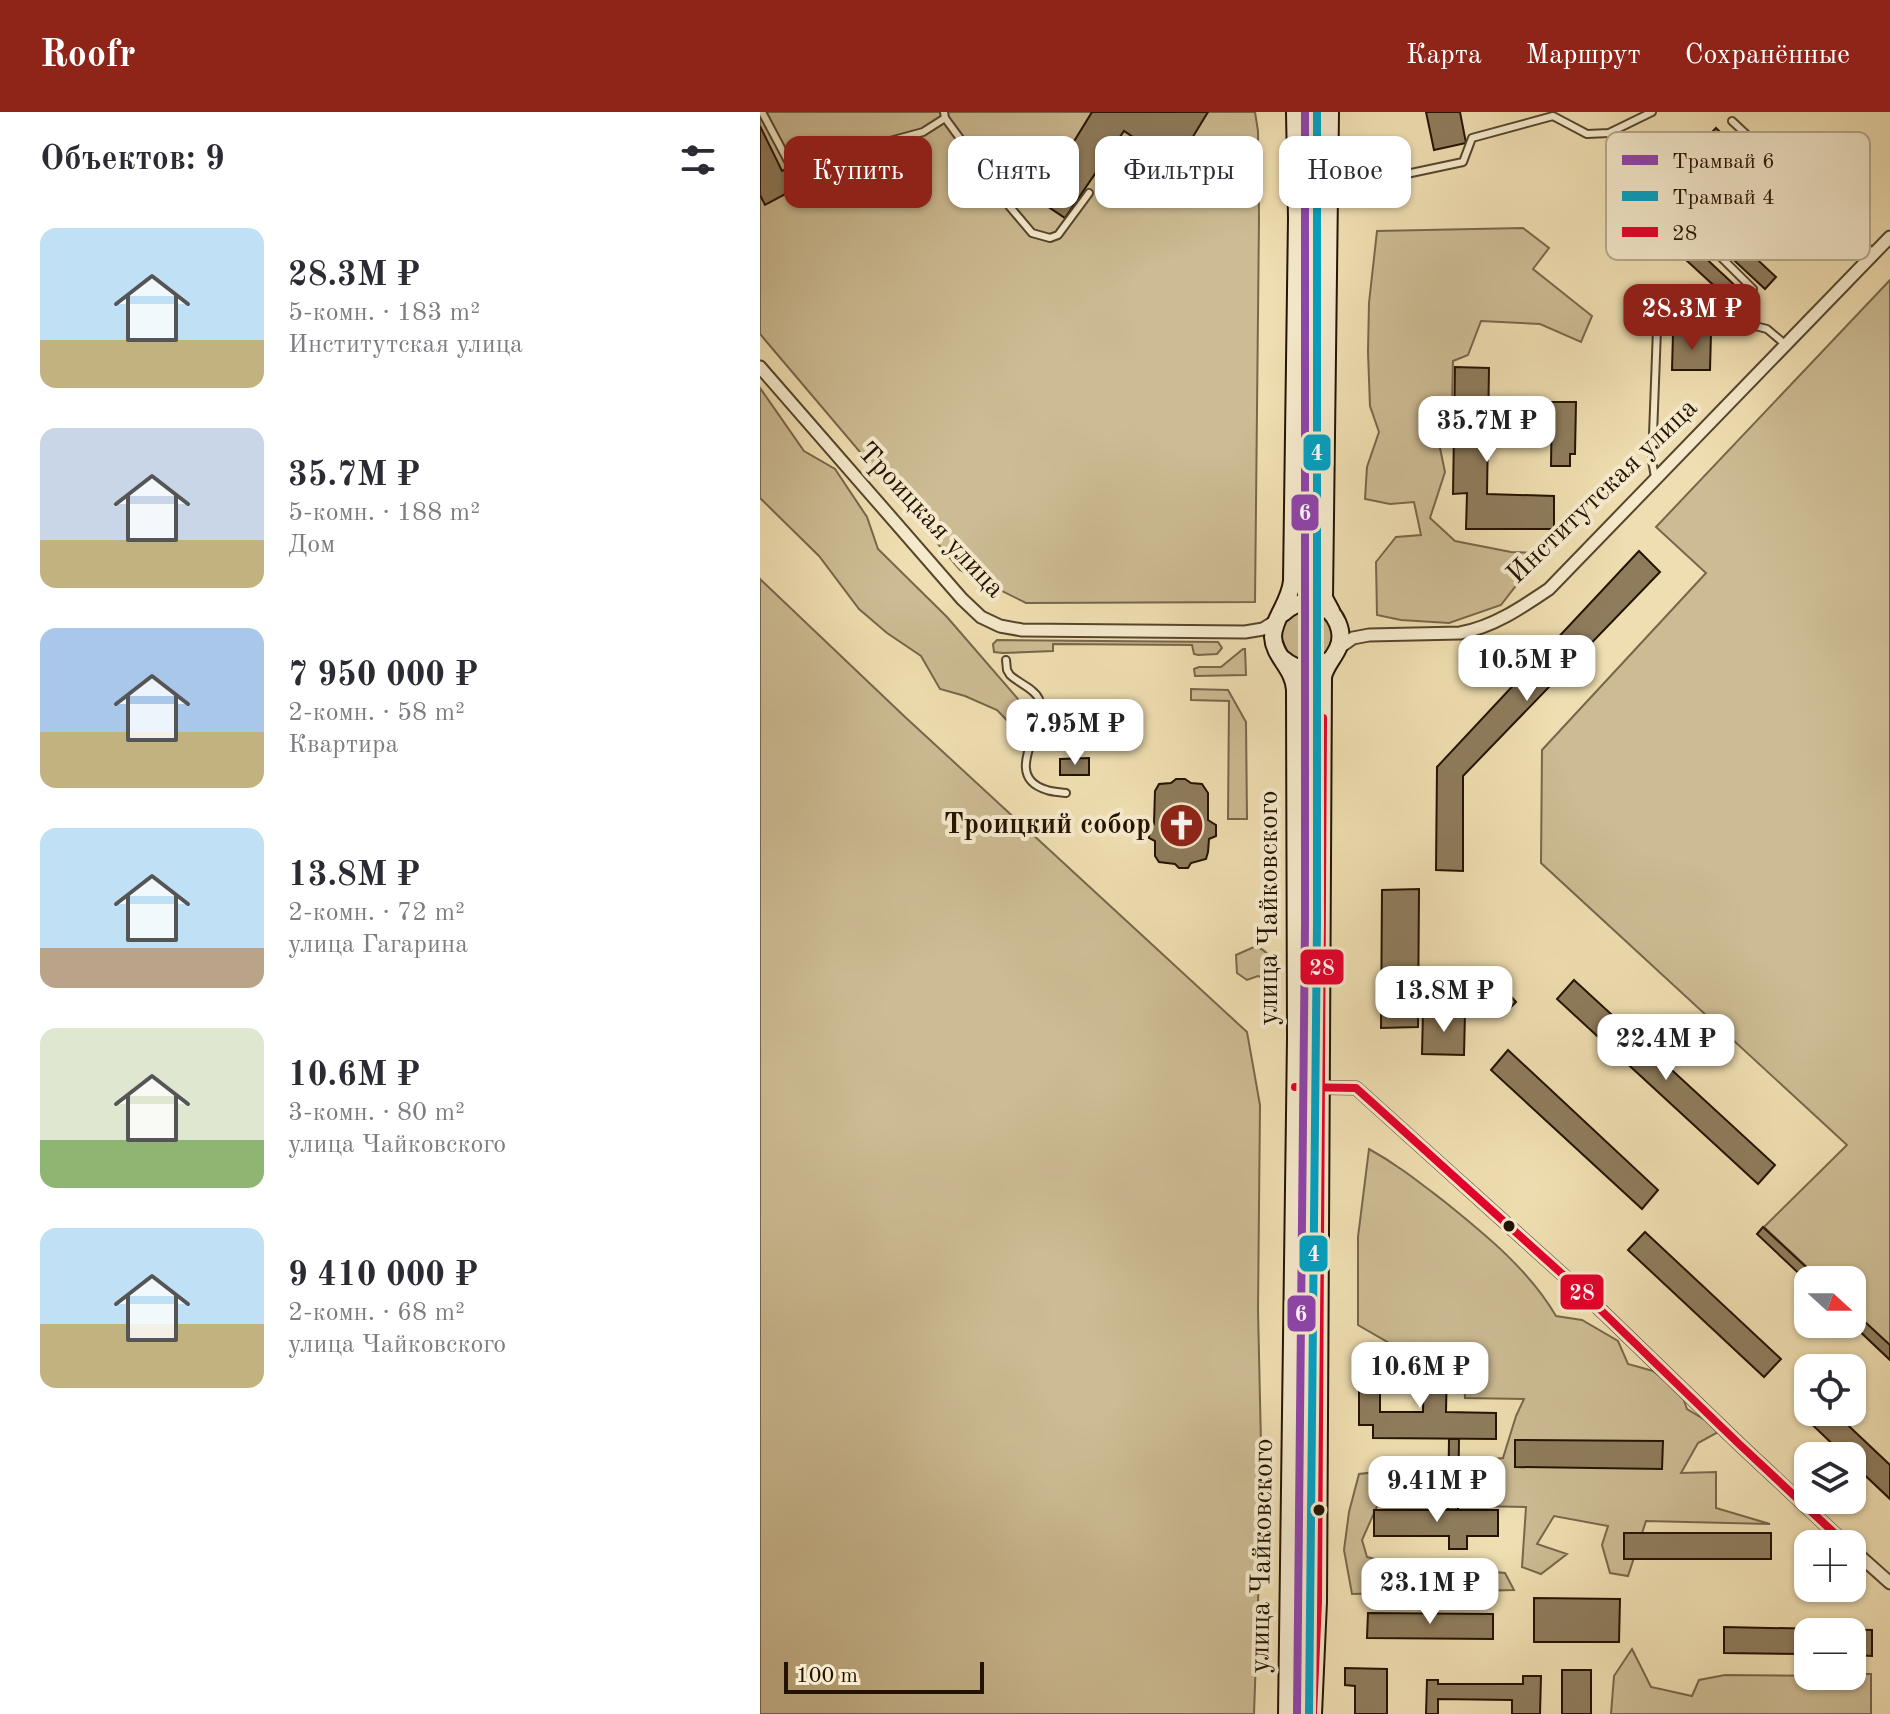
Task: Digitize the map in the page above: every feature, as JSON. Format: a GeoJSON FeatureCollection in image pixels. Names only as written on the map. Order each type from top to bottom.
{"type":"FeatureCollection","features":[{"type":"Feature","properties":{"kind":"main road","name":"улица Чайковского"},"geometry":{"type":"LineString","coordinates":[[1287,1714],[1295,1087],[1295,690],[1291,672],[1279,654],[1273,635],[1290,597],[1292,581],[1297,234],[1295,112]]}},
{"type":"Feature","properties":{"kind":"main road"},"geometry":{"type":"LineString","coordinates":[[1279,654],[1290,665],[1303,669],[1320,667],[1334,655],[1340,633],[1324,598],[1330,112]]}},
{"type":"Feature","properties":{"kind":"main road"},"geometry":{"type":"LineString","coordinates":[[1280,616],[1301,603],[1310,603],[1328,611]]}},
{"type":"Feature","properties":{"kind":"main road","name":"улица Чайковского"},"geometry":{"type":"LineString","coordinates":[[1313,1714],[1318,1602],[1323,677],[1334,655]]}},
{"type":"Feature","properties":{"kind":"street","name":"Институтская улица"},"geometry":{"type":"LineString","coordinates":[[1870,258],[1890,237]]}},
{"type":"Feature","properties":{"kind":"street","name":"Институтская улица"},"geometry":{"type":"LineString","coordinates":[[1334,655],[1348,640],[1369,635],[1470,631],[1514,614],[1549,589],[1868,260]]}},
{"type":"Feature","properties":{"kind":"street","name":"Троицкая улица"},"geometry":{"type":"LineString","coordinates":[[760,367],[981,617],[1000,626],[1022,630],[1245,632]]}},
{"type":"Feature","properties":{"kind":"street"},"geometry":{"type":"LineString","coordinates":[[1328,611],[1348,628],[1369,635]]}},
{"type":"Feature","properties":{"kind":"street"},"geometry":{"type":"LineString","coordinates":[[1245,632],[1263,629],[1280,616]]}},
{"type":"Feature","properties":{"kind":"street"},"geometry":{"type":"LineString","coordinates":[[1245,632],[1264,640],[1279,654]]}},
{"type":"Feature","properties":{"kind":"street"},"geometry":{"type":"LineString","coordinates":[[1295,1087],[1356,1088],[1581,1291],[1831,1530]]}},
{"type":"Feature","properties":{"kind":"street"},"geometry":{"type":"LineString","coordinates":[[1866,1562],[1890,1583]]}},
{"type":"Feature","properties":{"kind":"lane"},"geometry":{"type":"LineString","coordinates":[[762,112],[788,161],[832,147],[879,144],[923,132],[944,115],[1032,233],[1050,238],[1058,235],[1089,193]]}},
{"type":"Feature","properties":{"kind":"lane"},"geometry":{"type":"LineString","coordinates":[[1611,132],[1652,112]]}},
{"type":"Feature","properties":{"kind":"lane"},"geometry":{"type":"LineString","coordinates":[[1411,173],[1463,162],[1472,138],[1553,116],[1587,134],[1606,133]]}},
{"type":"Feature","properties":{"kind":"lane"},"geometry":{"type":"LineString","coordinates":[[1732,121],[1744,132]]}},
{"type":"Feature","properties":{"kind":"lane"},"geometry":{"type":"LineString","coordinates":[[1870,250],[1874,254]]}},
{"type":"Feature","properties":{"kind":"lane"},"geometry":{"type":"LineString","coordinates":[[1724,260],[1753,289]]}},
{"type":"Feature","properties":{"kind":"lane"},"geometry":{"type":"LineString","coordinates":[[1656,480],[1652,461],[1658,303],[1704,308],[1732,320],[1767,329],[1786,345]]}},
{"type":"Feature","properties":{"kind":"lane"},"geometry":{"type":"LineString","coordinates":[[1006,660],[1010,675],[1034,692],[1041,705],[1026,757],[1026,769],[1039,787],[1066,793]]}},
{"type":"Feature","properties":{"kind":"shaded area"},"geometry":{"type":"Polygon","coordinates":[[[760,112],[1255,112],[1258,136],[1095,136],[1095,208],[1259,208],[1255,602],[1026,603],[960,570],[760,334],[760,112]]]}},
{"type":"Feature","properties":{"kind":"shaded area"},"geometry":{"type":"Polygon","coordinates":[[[1302,112],[1322,112],[1322,136],[1302,136],[1302,112]]]}},
{"type":"Feature","properties":{"kind":"shaded area"},"geometry":{"type":"Polygon","coordinates":[[[1301,208],[1320,208],[1314,594],[1299,594],[1301,208]]]}},
{"type":"Feature","properties":{"kind":"shaded area"},"geometry":{"type":"Polygon","coordinates":[[[1523,228],[1549,248],[1533,269],[1592,316],[1581,342],[1540,324],[1481,321],[1468,355],[1453,361],[1452,405],[1436,429],[1445,472],[1430,518],[1455,541],[1511,552],[1541,553],[1501,605],[1449,623],[1377,615],[1376,562],[1396,537],[1421,535],[1414,502],[1390,504],[1365,499],[1367,467],[1379,432],[1370,406],[1368,352],[1369,303],[1377,231],[1523,228]]]}},
{"type":"Feature","properties":{"kind":"shaded area"},"geometry":{"type":"Polygon","coordinates":[[[1890,280],[1890,1345],[1866,1323],[1866,1266],[1806,1266],[1764,1227],[1847,1145],[1541,863],[1542,750],[1706,573],[1656,527],[1890,280]]]}},
{"type":"Feature","properties":{"kind":"shaded area"},"geometry":{"type":"Polygon","coordinates":[[[760,388],[804,451],[835,469],[867,517],[878,549],[947,617],[1037,721],[1025,739],[997,710],[940,689],[921,656],[859,609],[819,556],[760,498],[760,388]]]}},
{"type":"Feature","properties":{"kind":"shaded area"},"geometry":{"type":"Polygon","coordinates":[[[760,579],[1247,1032],[1260,1105],[1258,1310],[1262,1489],[1254,1714],[760,1714],[760,579]]]}},
{"type":"Feature","properties":{"kind":"shaded area"},"geometry":{"type":"Polygon","coordinates":[[[1302,606],[1333,620],[1336,644],[1312,666],[1282,653],[1279,624],[1302,606]]]}},
{"type":"Feature","properties":{"kind":"shaded area"},"geometry":{"type":"Polygon","coordinates":[[[997,640],[1218,642],[1222,648],[1217,654],[1198,655],[1194,654],[1192,645],[1053,644],[1053,651],[1003,653],[994,652],[993,644],[997,640]]]}},
{"type":"Feature","properties":{"kind":"shaded area"},"geometry":{"type":"Polygon","coordinates":[[[1243,649],[1246,675],[1195,676],[1194,669],[1221,667],[1243,649]]]}},
{"type":"Feature","properties":{"kind":"shaded area"},"geometry":{"type":"Polygon","coordinates":[[[1301,679],[1314,679],[1312,1035],[1300,1035],[1301,679]]]}},
{"type":"Feature","properties":{"kind":"shaded area"},"geometry":{"type":"Polygon","coordinates":[[[1191,689],[1228,690],[1246,722],[1247,819],[1228,819],[1229,701],[1191,700],[1191,689]]]}},
{"type":"Feature","properties":{"kind":"shaded area"},"geometry":{"type":"Polygon","coordinates":[[[1256,946],[1268,954],[1275,966],[1270,980],[1258,976],[1247,980],[1237,973],[1236,955],[1256,946]]]}},
{"type":"Feature","properties":{"kind":"shaded area"},"geometry":{"type":"Polygon","coordinates":[[[1313,1124],[1306,1714],[1293,1714],[1300,1126],[1313,1124]]]}},
{"type":"Feature","properties":{"kind":"shaded area"},"geometry":{"type":"Polygon","coordinates":[[[1369,1149],[1417,1181],[1491,1240],[1533,1283],[1556,1316],[1582,1320],[1618,1341],[1628,1364],[1653,1371],[1681,1392],[1687,1409],[1722,1430],[1698,1443],[1681,1473],[1716,1472],[1716,1508],[1770,1524],[1646,1521],[1628,1576],[1610,1573],[1602,1545],[1608,1526],[1554,1516],[1537,1544],[1567,1554],[1541,1574],[1522,1567],[1526,1507],[1378,1504],[1362,1540],[1367,1557],[1419,1567],[1505,1573],[1514,1590],[1352,1594],[1344,1550],[1349,1512],[1359,1474],[1503,1458],[1524,1399],[1465,1398],[1463,1361],[1433,1346],[1403,1372],[1389,1343],[1358,1325],[1358,1237],[1369,1149]]]}},
{"type":"Feature","properties":{"kind":"shaded area"},"geometry":{"type":"Polygon","coordinates":[[[1632,1649],[1651,1687],[1692,1696],[1699,1680],[1725,1675],[1794,1676],[1794,1690],[1866,1690],[1866,1674],[1871,1674],[1871,1714],[1611,1714],[1614,1676],[1632,1649]]]}},
{"type":"Feature","properties":{"kind":"building"},"geometry":{"type":"Polygon","coordinates":[[[1092,112],[1208,112],[1193,136],[1131,136],[1124,131],[1121,136],[1095,136],[1095,174],[1079,197],[1077,136],[1092,112]]]}},
{"type":"Feature","properties":{"kind":"building"},"geometry":{"type":"Polygon","coordinates":[[[1426,112],[1460,112],[1466,143],[1434,150],[1426,112]]]}},
{"type":"Feature","properties":{"kind":"building"},"geometry":{"type":"Polygon","coordinates":[[[760,126],[784,170],[784,195],[765,205],[760,195],[760,126]]]}},
{"type":"Feature","properties":{"kind":"building"},"geometry":{"type":"Polygon","coordinates":[[[1050,208],[1072,208],[1065,218],[1050,208]]]}},
{"type":"Feature","properties":{"kind":"building"},"geometry":{"type":"Polygon","coordinates":[[[1686,260],[1708,260],[1756,305],[1746,315],[1686,260]]]}},
{"type":"Feature","properties":{"kind":"building"},"geometry":{"type":"Polygon","coordinates":[[[1734,260],[1758,260],[1776,277],[1765,289],[1734,260]]]}},
{"type":"Feature","properties":{"kind":"building"},"geometry":{"type":"Polygon","coordinates":[[[1673,333],[1711,333],[1710,370],[1672,370],[1673,333]]]}},
{"type":"Feature","properties":{"kind":"building"},"geometry":{"type":"Polygon","coordinates":[[[1455,367],[1489,368],[1487,494],[1554,496],[1554,529],[1466,529],[1467,493],[1453,494],[1455,367]]]}},
{"type":"Feature","properties":{"kind":"building"},"geometry":{"type":"Polygon","coordinates":[[[1552,402],[1576,402],[1575,454],[1570,454],[1570,466],[1551,466],[1552,402]]]}},
{"type":"Feature","properties":{"kind":"building"},"geometry":{"type":"Polygon","coordinates":[[[1639,551],[1660,572],[1463,776],[1463,871],[1436,870],[1437,767],[1639,551]]]}},
{"type":"Feature","properties":{"kind":"building"},"geometry":{"type":"Polygon","coordinates":[[[1089,758],[1089,775],[1060,775],[1060,759],[1089,758]]]}},
{"type":"Feature","properties":{"kind":"building"},"geometry":{"type":"Polygon","coordinates":[[[1176,779],[1202,784],[1208,793],[1208,820],[1216,825],[1216,836],[1209,839],[1206,859],[1191,863],[1188,868],[1159,862],[1155,856],[1155,841],[1149,838],[1150,828],[1154,824],[1155,791],[1159,784],[1171,783],[1176,779]]]}},
{"type":"Feature","properties":{"kind":"building"},"geometry":{"type":"Polygon","coordinates":[[[1419,889],[1418,1027],[1381,1028],[1382,890],[1419,889]]]}},
{"type":"Feature","properties":{"kind":"building"},"geometry":{"type":"Polygon","coordinates":[[[1574,980],[1775,1165],[1758,1184],[1557,999],[1574,980]]]}},
{"type":"Feature","properties":{"kind":"building"},"geometry":{"type":"Polygon","coordinates":[[[1507,992],[1516,1002],[1507,1011],[1497,1001],[1507,992]]]}},
{"type":"Feature","properties":{"kind":"building"},"geometry":{"type":"Polygon","coordinates":[[[1423,1012],[1465,1013],[1464,1055],[1422,1054],[1423,1012]]]}},
{"type":"Feature","properties":{"kind":"building"},"geometry":{"type":"Polygon","coordinates":[[[1508,1050],[1658,1190],[1642,1209],[1491,1070],[1508,1050]]]}},
{"type":"Feature","properties":{"kind":"building"},"geometry":{"type":"Polygon","coordinates":[[[1763,1227],[1805,1266],[1794,1266],[1794,1269],[1757,1234],[1763,1227]]]}},
{"type":"Feature","properties":{"kind":"building"},"geometry":{"type":"Polygon","coordinates":[[[1645,1232],[1781,1359],[1764,1377],[1628,1250],[1645,1232]]]}},
{"type":"Feature","properties":{"kind":"building"},"geometry":{"type":"Polygon","coordinates":[[[1866,1323],[1890,1345],[1890,1360],[1866,1337],[1866,1323]]]}},
{"type":"Feature","properties":{"kind":"building"},"geometry":{"type":"Polygon","coordinates":[[[1359,1360],[1380,1360],[1380,1412],[1423,1412],[1424,1365],[1447,1365],[1446,1412],[1496,1413],[1496,1439],[1373,1438],[1373,1425],[1359,1425],[1359,1360]]]}},
{"type":"Feature","properties":{"kind":"building"},"geometry":{"type":"Polygon","coordinates":[[[1814,1426],[1849,1426],[1866,1442],[1830,1442],[1814,1426]]]}},
{"type":"Feature","properties":{"kind":"building"},"geometry":{"type":"Polygon","coordinates":[[[1449,1439],[1459,1439],[1458,1510],[1448,1510],[1449,1439]]]}},
{"type":"Feature","properties":{"kind":"building"},"geometry":{"type":"Polygon","coordinates":[[[1515,1440],[1663,1441],[1662,1469],[1515,1467],[1515,1440]]]}},
{"type":"Feature","properties":{"kind":"building"},"geometry":{"type":"Polygon","coordinates":[[[1866,1442],[1890,1465],[1890,1499],[1866,1476],[1866,1442]]]}},
{"type":"Feature","properties":{"kind":"building"},"geometry":{"type":"Polygon","coordinates":[[[1374,1510],[1498,1510],[1498,1536],[1467,1536],[1467,1549],[1449,1549],[1449,1536],[1374,1536],[1374,1510]]]}},
{"type":"Feature","properties":{"kind":"building"},"geometry":{"type":"Polygon","coordinates":[[[1624,1533],[1771,1533],[1771,1559],[1624,1559],[1624,1533]]]}},
{"type":"Feature","properties":{"kind":"building"},"geometry":{"type":"Polygon","coordinates":[[[1534,1598],[1620,1599],[1619,1642],[1534,1642],[1534,1598]]]}},
{"type":"Feature","properties":{"kind":"building"},"geometry":{"type":"Polygon","coordinates":[[[1368,1613],[1493,1614],[1493,1639],[1367,1638],[1368,1613]]]}},
{"type":"Feature","properties":{"kind":"building"},"geometry":{"type":"Polygon","coordinates":[[[1724,1627],[1794,1628],[1794,1654],[1724,1653],[1724,1627]]]}},
{"type":"Feature","properties":{"kind":"building"},"geometry":{"type":"Polygon","coordinates":[[[1866,1630],[1872,1630],[1872,1656],[1866,1656],[1866,1630]]]}},
{"type":"Feature","properties":{"kind":"building"},"geometry":{"type":"Polygon","coordinates":[[[1345,1668],[1387,1669],[1387,1714],[1355,1714],[1355,1686],[1345,1685],[1345,1668]]]}},
{"type":"Feature","properties":{"kind":"building"},"geometry":{"type":"Polygon","coordinates":[[[1562,1670],[1591,1670],[1591,1714],[1562,1714],[1562,1670]]]}},
{"type":"Feature","properties":{"kind":"building"},"geometry":{"type":"Polygon","coordinates":[[[1523,1676],[1541,1676],[1540,1714],[1512,1714],[1512,1700],[1438,1699],[1438,1714],[1426,1714],[1427,1680],[1438,1680],[1438,1684],[1523,1684],[1523,1676]]]}},
{"type":"Feature","properties":{"kind":"tram line","name":"6"},"geometry":{"type":"LineString","coordinates":[[1297,1714],[1305,925],[1305,112]]}},
{"type":"Feature","properties":{"kind":"tram line","name":"4"},"geometry":{"type":"LineString","coordinates":[[1309,1714],[1317,925],[1317,112]]}},
{"type":"Feature","properties":{"kind":"transit line","name":"28"},"geometry":{"type":"LineString","coordinates":[[1313,1714],[1318,1602],[1323,718]]}},
{"type":"Feature","properties":{"kind":"transit line","name":"28"},"geometry":{"type":"LineString","coordinates":[[1295,1087],[1356,1088],[1581,1291],[1831,1530]]}},
{"type":"Feature","properties":{"kind":"place","name":"Троицкий собор"},"geometry":{"type":"Point","coordinates":[1182,826]}}]}
